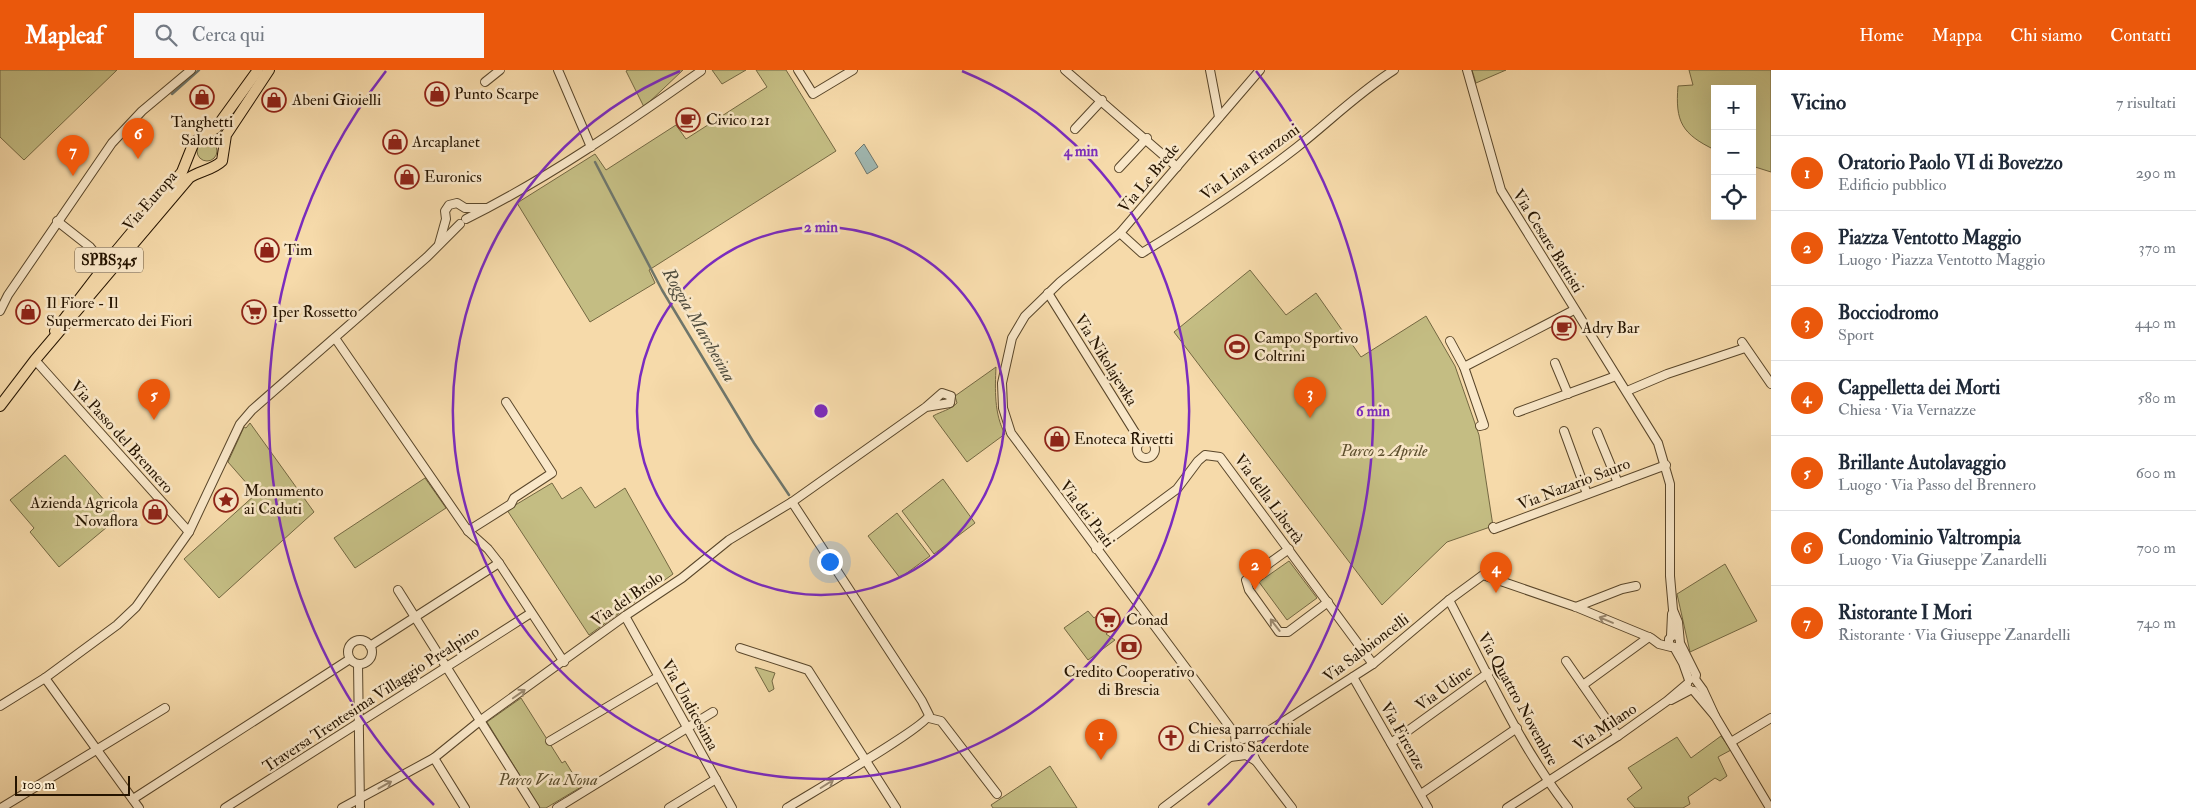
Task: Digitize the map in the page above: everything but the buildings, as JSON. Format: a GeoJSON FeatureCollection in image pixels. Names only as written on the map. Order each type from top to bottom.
{"type":"FeatureCollection","features":[{"type":"Feature","properties":{"kind":"main road","name":"Via Europa"},"geometry":{"type":"LineString","coordinates":[[38,356],[62,320],[105,265],[182,172],[194,142],[216,128],[258,70]]}},
{"type":"Feature","properties":{"kind":"main road","name":"Via Europa"},"geometry":{"type":"LineString","coordinates":[[38,356],[189,178],[222,161],[226,135],[229,129],[269,70]]}},
{"type":"Feature","properties":{"kind":"main road"},"geometry":{"type":"LineString","coordinates":[[203,135],[220,139],[225,150]]}},
{"type":"Feature","properties":{"kind":"main road","name":"Via Europa"},"geometry":{"type":"LineString","coordinates":[[191,153],[195,163],[210,168]]}},
{"type":"Feature","properties":{"kind":"main road"},"geometry":{"type":"LineString","coordinates":[[0,406],[38,356]]}},
{"type":"Feature","properties":{"kind":"street"},"geometry":{"type":"LineString","coordinates":[[0,311],[7,297],[101,157],[142,111],[191,70]]}},
{"type":"Feature","properties":{"kind":"street"},"geometry":{"type":"LineString","coordinates":[[484,82],[500,70]]}},
{"type":"Feature","properties":{"kind":"street"},"geometry":{"type":"LineString","coordinates":[[558,70],[591,147]]}},
{"type":"Feature","properties":{"kind":"street"},"geometry":{"type":"LineString","coordinates":[[682,84],[690,70]]}},
{"type":"Feature","properties":{"kind":"street"},"geometry":{"type":"LineString","coordinates":[[446,218],[453,224],[488,208],[618,130],[700,70],[707,70]]}},
{"type":"Feature","properties":{"kind":"street"},"geometry":{"type":"LineString","coordinates":[[798,70],[812,94],[852,70]]}},
{"type":"Feature","properties":{"kind":"street"},"geometry":{"type":"LineString","coordinates":[[1065,70],[1146,138],[1177,167]]}},
{"type":"Feature","properties":{"kind":"street"},"geometry":{"type":"LineString","coordinates":[[1210,70],[1219,117]]}},
{"type":"Feature","properties":{"kind":"street","name":"Via Le Brede"},"geometry":{"type":"LineString","coordinates":[[1048,293],[1120,233],[1260,70]]}},
{"type":"Feature","properties":{"kind":"street","name":"Via Lina Franzoni"},"geometry":{"type":"LineString","coordinates":[[1120,233],[1142,253],[1167,238],[1295,148],[1366,88],[1394,70]]}},
{"type":"Feature","properties":{"kind":"street","name":"Via Cesare Battisti"},"geometry":{"type":"LineString","coordinates":[[1467,70],[1501,190],[1574,310],[1626,392],[1649,424],[1666,464],[1670,484],[1670,576],[1673,610],[1678,622],[1674,641],[1692,685],[1715,716],[1770,808]]}},
{"type":"Feature","properties":{"kind":"street"},"geometry":{"type":"LineString","coordinates":[[1076,129],[1102,100]]}},
{"type":"Feature","properties":{"kind":"street"},"geometry":{"type":"LineString","coordinates":[[1119,168],[1146,138]]}},
{"type":"Feature","properties":{"kind":"street"},"geometry":{"type":"LineString","coordinates":[[438,246],[446,218],[446,209],[451,204],[460,203],[465,208],[488,208]]}},
{"type":"Feature","properties":{"kind":"street"},"geometry":{"type":"LineString","coordinates":[[0,706],[45,678],[127,618],[189,532],[240,424],[252,410],[438,246],[463,221],[465,208]]}},
{"type":"Feature","properties":{"kind":"street"},"geometry":{"type":"LineString","coordinates":[[57,221],[75,234],[105,265]]}},
{"type":"Feature","properties":{"kind":"street","name":"Via Nikolajewka"},"geometry":{"type":"LineString","coordinates":[[1048,293],[1141,442]]}},
{"type":"Feature","properties":{"kind":"street","name":"Via dei Prati"},"geometry":{"type":"LineString","coordinates":[[1048,293],[1025,316],[1012,338],[1004,365],[1002,383],[1003,408],[1011,433],[1248,752],[1292,808]]}},
{"type":"Feature","properties":{"kind":"street","name":"Via Cesare Battisti"},"geometry":{"type":"LineString","coordinates":[[1464,367],[1574,310]]}},
{"type":"Feature","properties":{"kind":"street"},"geometry":{"type":"LineString","coordinates":[[335,338],[468,531],[488,549],[499,563],[564,662]]}},
{"type":"Feature","properties":{"kind":"street"},"geometry":{"type":"LineString","coordinates":[[1450,341],[1464,367],[1484,425],[1480,426]]}},
{"type":"Feature","properties":{"kind":"street"},"geometry":{"type":"LineString","coordinates":[[1626,392],[1743,345],[1771,384]]}},
{"type":"Feature","properties":{"kind":"street","name":"Via Passo del Brennero"},"geometry":{"type":"LineString","coordinates":[[38,356],[189,532]]}},
{"type":"Feature","properties":{"kind":"street"},"geometry":{"type":"LineString","coordinates":[[1555,363],[1568,394]]}},
{"type":"Feature","properties":{"kind":"street"},"geometry":{"type":"LineString","coordinates":[[1518,412],[1616,376]]}},
{"type":"Feature","properties":{"kind":"street"},"geometry":{"type":"LineString","coordinates":[[468,531],[511,504],[514,498],[552,473],[506,402]]}},
{"type":"Feature","properties":{"kind":"street","name":"Via del Brolo"},"geometry":{"type":"LineString","coordinates":[[342,808],[434,758],[480,720],[564,662],[624,616],[682,578],[729,540],[792,502],[926,407]]}},
{"type":"Feature","properties":{"kind":"street"},"geometry":{"type":"LineString","coordinates":[[1564,431],[1587,494]]}},
{"type":"Feature","properties":{"kind":"street"},"geometry":{"type":"LineString","coordinates":[[1597,432],[1618,482]]}},
{"type":"Feature","properties":{"kind":"street","name":"Via della Libertà"},"geometry":{"type":"LineString","coordinates":[[1096,549],[1177,489],[1198,461],[1205,455],[1213,454],[1224,460],[1373,664]]}},
{"type":"Feature","properties":{"kind":"street","name":"Via Nazario Sauro"},"geometry":{"type":"LineString","coordinates":[[1493,527],[1494,529],[1666,464]]}},
{"type":"Feature","properties":{"kind":"street"},"geometry":{"type":"LineString","coordinates":[[792,502],[922,701],[927,720]]}},
{"type":"Feature","properties":{"kind":"street"},"geometry":{"type":"LineString","coordinates":[[1288,549],[1246,580],[1249,590],[1279,632],[1288,632],[1328,602]]}},
{"type":"Feature","properties":{"kind":"street"},"geometry":{"type":"LineString","coordinates":[[370,646],[499,563]]}},
{"type":"Feature","properties":{"kind":"street","name":"Via Sabbioncelli"},"geometry":{"type":"LineString","coordinates":[[1241,742],[1261,736],[1373,664],[1449,600],[1483,576],[1576,607]]}},
{"type":"Feature","properties":{"kind":"street"},"geometry":{"type":"LineString","coordinates":[[1576,607],[1622,589],[1636,586]]}},
{"type":"Feature","properties":{"kind":"street"},"geometry":{"type":"LineString","coordinates":[[398,590],[535,808]]}},
{"type":"Feature","properties":{"kind":"street","name":"Via Quattro Novembre"},"geometry":{"type":"LineString","coordinates":[[1449,600],[1517,728],[1548,782],[1568,808]]}},
{"type":"Feature","properties":{"kind":"street"},"geometry":{"type":"LineString","coordinates":[[1576,607],[1650,638],[1659,644],[1674,641]]}},
{"type":"Feature","properties":{"kind":"street","name":"Traversa Trentesima Villaggio Prealpino"},"geometry":{"type":"LineString","coordinates":[[225,808],[531,613]]}},
{"type":"Feature","properties":{"kind":"street","name":"Via Undicesima"},"geometry":{"type":"LineString","coordinates":[[624,616],[732,808]]}},
{"type":"Feature","properties":{"kind":"street"},"geometry":{"type":"LineString","coordinates":[[1583,685],[1650,638]]}},
{"type":"Feature","properties":{"kind":"street"},"geometry":{"type":"LineString","coordinates":[[350,659],[349,648],[353,642],[364,641],[370,646],[372,653],[369,660],[358,664]]}},
{"type":"Feature","properties":{"kind":"street"},"geometry":{"type":"LineString","coordinates":[[740,648],[808,670],[896,808]]}},
{"type":"Feature","properties":{"kind":"street"},"geometry":{"type":"LineString","coordinates":[[350,659],[358,664]]}},
{"type":"Feature","properties":{"kind":"street"},"geometry":{"type":"LineString","coordinates":[[132,799],[350,659]]}},
{"type":"Feature","properties":{"kind":"street"},"geometry":{"type":"LineString","coordinates":[[1566,661],[1618,736]]}},
{"type":"Feature","properties":{"kind":"street"},"geometry":{"type":"LineString","coordinates":[[358,664],[360,808]]}},
{"type":"Feature","properties":{"kind":"street","name":"Via Udine"},"geometry":{"type":"LineString","coordinates":[[1391,744],[1488,673]]}},
{"type":"Feature","properties":{"kind":"street"},"geometry":{"type":"LineString","coordinates":[[550,741],[658,676]]}},
{"type":"Feature","properties":{"kind":"street","name":"Via Firenze"},"geometry":{"type":"LineString","coordinates":[[1353,677],[1428,808]]}},
{"type":"Feature","properties":{"kind":"street"},"geometry":{"type":"LineString","coordinates":[[45,678],[139,808]]}},
{"type":"Feature","properties":{"kind":"street","name":"Via Milano"},"geometry":{"type":"LineString","coordinates":[[1507,808],[1692,685]]}},
{"type":"Feature","properties":{"kind":"street"},"geometry":{"type":"LineString","coordinates":[[1,808],[13,805],[96,750],[165,708]]}},
{"type":"Feature","properties":{"kind":"street"},"geometry":{"type":"LineString","coordinates":[[557,808],[713,712]]}},
{"type":"Feature","properties":{"kind":"street"},"geometry":{"type":"LineString","coordinates":[[1731,742],[1771,718]]}},
{"type":"Feature","properties":{"kind":"street"},"geometry":{"type":"LineString","coordinates":[[787,808],[927,720],[941,721],[997,794]]}},
{"type":"Feature","properties":{"kind":"street"},"geometry":{"type":"LineString","coordinates":[[1420,794],[1517,728]]}},
{"type":"Feature","properties":{"kind":"street","name":"Via Sabbioncelli"},"geometry":{"type":"LineString","coordinates":[[1248,752],[1261,736]]}},
{"type":"Feature","properties":{"kind":"street"},"geometry":{"type":"LineString","coordinates":[[1163,808],[1230,757],[1241,742]]}},
{"type":"Feature","properties":{"kind":"street","name":"Via dei Prati"},"geometry":{"type":"LineString","coordinates":[[1241,742],[1248,752]]}},
{"type":"Feature","properties":{"kind":"street"},"geometry":{"type":"LineString","coordinates":[[1230,757],[1248,752]]}},
{"type":"Feature","properties":{"kind":"street"},"geometry":{"type":"LineString","coordinates":[[434,758],[465,808]]}},
{"type":"Feature","properties":{"kind":"street"},"geometry":{"type":"LineString","coordinates":[[669,808],[716,779]]}},
{"type":"Feature","properties":{"kind":"green space"},"geometry":{"type":"Polygon","coordinates":[[[0,70],[117,70],[24,160],[0,137],[0,70]]]}},
{"type":"Feature","properties":{"kind":"green space"},"geometry":{"type":"Polygon","coordinates":[[[683,70],[644,107],[626,71],[683,70]]]}},
{"type":"Feature","properties":{"kind":"green space"},"geometry":{"type":"Polygon","coordinates":[[[712,70],[746,70],[722,84],[712,70]]]}},
{"type":"Feature","properties":{"kind":"green space"},"geometry":{"type":"Polygon","coordinates":[[[756,70],[786,70],[836,151],[649,270],[655,283],[590,322],[517,203],[595,154],[606,170],[676,125],[686,139],[767,87],[756,70]]]}},
{"type":"Feature","properties":{"kind":"green space"},"geometry":{"type":"Polygon","coordinates":[[[1472,70],[1506,70],[1476,83],[1472,70]]]}},
{"type":"Feature","properties":{"kind":"green space"},"geometry":{"type":"Polygon","coordinates":[[[1689,70],[1771,70],[1771,172],[1756,167],[1756,85],[1711,85],[1711,148],[1688,132],[1680,118],[1677,98],[1678,86],[1693,85],[1689,70]]]}},
{"type":"Feature","properties":{"kind":"green space"},"geometry":{"type":"Polygon","coordinates":[[[203,141],[211,141],[217,147],[217,155],[211,161],[203,161],[197,155],[197,147],[203,141]]]}},
{"type":"Feature","properties":{"kind":"green space","name":"Parco 2 Aprile"},"geometry":{"type":"Polygon","coordinates":[[[1250,270],[1286,315],[1316,293],[1361,357],[1426,316],[1455,366],[1479,435],[1493,526],[1447,542],[1382,605],[1174,332],[1250,270]]]}},
{"type":"Feature","properties":{"kind":"green space"},"geometry":{"type":"Polygon","coordinates":[[[996,367],[997,410],[1005,434],[967,462],[933,416],[957,403],[955,396],[996,367]]]}},
{"type":"Feature","properties":{"kind":"green space"},"geometry":{"type":"Polygon","coordinates":[[[250,423],[314,512],[219,598],[184,559],[256,494],[228,462],[244,427],[246,428],[250,423]]]}},
{"type":"Feature","properties":{"kind":"green space"},"geometry":{"type":"Polygon","coordinates":[[[65,455],[119,517],[59,567],[30,532],[34,528],[10,500],[65,455]]]}},
{"type":"Feature","properties":{"kind":"green space"},"geometry":{"type":"Polygon","coordinates":[[[425,478],[446,508],[355,568],[334,538],[425,478]]]}},
{"type":"Feature","properties":{"kind":"green space"},"geometry":{"type":"Polygon","coordinates":[[[943,479],[975,523],[934,554],[902,511],[943,479]]]}},
{"type":"Feature","properties":{"kind":"green space"},"geometry":{"type":"Polygon","coordinates":[[[552,483],[562,499],[581,487],[595,508],[625,488],[673,574],[589,635],[507,510],[552,483]]]}},
{"type":"Feature","properties":{"kind":"green space"},"geometry":{"type":"Polygon","coordinates":[[[897,513],[930,556],[900,578],[868,536],[897,513]]]}},
{"type":"Feature","properties":{"kind":"green space"},"geometry":{"type":"Polygon","coordinates":[[[1289,561],[1317,598],[1287,620],[1259,582],[1289,561]]]}},
{"type":"Feature","properties":{"kind":"green space"},"geometry":{"type":"Polygon","coordinates":[[[1725,564],[1757,621],[1690,652],[1677,594],[1725,564]]]}},
{"type":"Feature","properties":{"kind":"green space"},"geometry":{"type":"Polygon","coordinates":[[[1106,609],[1118,624],[1106,634],[1115,640],[1088,660],[1064,628],[1088,611],[1094,618],[1106,609]]]}},
{"type":"Feature","properties":{"kind":"green space"},"geometry":{"type":"Polygon","coordinates":[[[755,667],[775,673],[772,681],[774,689],[769,692],[755,667]]]}},
{"type":"Feature","properties":{"kind":"green space","name":"Parco Via Nona"},"geometry":{"type":"Polygon","coordinates":[[[521,698],[562,763],[565,761],[581,787],[546,808],[540,808],[487,722],[521,698]]]}},
{"type":"Feature","properties":{"kind":"green space"},"geometry":{"type":"Polygon","coordinates":[[[1721,736],[1731,750],[1718,757],[1727,776],[1720,781],[1715,778],[1688,797],[1690,804],[1683,808],[1635,808],[1627,799],[1642,788],[1628,768],[1677,737],[1691,758],[1721,736]]]}},
{"type":"Feature","properties":{"kind":"green space"},"geometry":{"type":"Polygon","coordinates":[[[1050,766],[1077,808],[993,808],[991,805],[1050,766]]]}},
{"type":"Feature","properties":{"kind":"water"},"geometry":{"type":"Polygon","coordinates":[[[864,144],[878,167],[867,174],[855,153],[864,144]]]}},
{"type":"Feature","properties":{"kind":"waterway"},"geometry":{"type":"LineString","coordinates":[[172,94],[199,70]]}},
{"type":"Feature","properties":{"kind":"waterway","name":"Roggia Marchesina"},"geometry":{"type":"LineString","coordinates":[[595,162],[662,290],[754,443],[789,495]]}},
{"type":"Feature","properties":{"kind":"place","name":"Punto Scarpe"},"geometry":{"type":"Point","coordinates":[437,94]}},
{"type":"Feature","properties":{"kind":"place","name":"Tanghetti Salotti"},"geometry":{"type":"Point","coordinates":[202,97]}},
{"type":"Feature","properties":{"kind":"place","name":"Abeni Gioielli"},"geometry":{"type":"Point","coordinates":[274,100]}},
{"type":"Feature","properties":{"kind":"place","name":"Civico 121"},"geometry":{"type":"Point","coordinates":[688,120]}},
{"type":"Feature","properties":{"kind":"place","name":"Arcaplanet"},"geometry":{"type":"Point","coordinates":[395,142]}},
{"type":"Feature","properties":{"kind":"place","name":"Condominio Valtrompia"},"geometry":{"type":"Point","coordinates":[138,159]}},
{"type":"Feature","properties":{"kind":"place","name":"Ristorante I Mori"},"geometry":{"type":"Point","coordinates":[73,176]}},
{"type":"Feature","properties":{"kind":"place","name":"Euronics"},"geometry":{"type":"Point","coordinates":[407,177]}},
{"type":"Feature","properties":{"kind":"place","name":"Tim"},"geometry":{"type":"Point","coordinates":[267,250]}},
{"type":"Feature","properties":{"kind":"place","name":"Il Fiore - Il Supermercato dei Fiori"},"geometry":{"type":"Point","coordinates":[28,312]}},
{"type":"Feature","properties":{"kind":"place","name":"Iper Rossetto"},"geometry":{"type":"Point","coordinates":[254,312]}},
{"type":"Feature","properties":{"kind":"place","name":"Adry Bar"},"geometry":{"type":"Point","coordinates":[1564,328]}},
{"type":"Feature","properties":{"kind":"place","name":"Campo Sportivo Coltrini"},"geometry":{"type":"Point","coordinates":[1237,347]}},
{"type":"Feature","properties":{"kind":"place","name":"Bocciodromo"},"geometry":{"type":"Point","coordinates":[1310,418]}},
{"type":"Feature","properties":{"kind":"place","name":"Brillante Autolavaggio"},"geometry":{"type":"Point","coordinates":[154,420]}},
{"type":"Feature","properties":{"kind":"place","name":"Enoteca Rivetti"},"geometry":{"type":"Point","coordinates":[1057,439]}},
{"type":"Feature","properties":{"kind":"place","name":"Monumento ai Caduti"},"geometry":{"type":"Point","coordinates":[226,500]}},
{"type":"Feature","properties":{"kind":"place","name":"Azienda Agricola Novaflora"},"geometry":{"type":"Point","coordinates":[155,512]}},
{"type":"Feature","properties":{"kind":"place","name":"Piazza Ventotto Maggio"},"geometry":{"type":"Point","coordinates":[1255,590]}},
{"type":"Feature","properties":{"kind":"place","name":"Cappelletta dei Morti"},"geometry":{"type":"Point","coordinates":[1496,593]}},
{"type":"Feature","properties":{"kind":"place","name":"Conad"},"geometry":{"type":"Point","coordinates":[1108,620]}},
{"type":"Feature","properties":{"kind":"place","name":"Credito Cooperativo di Brescia"},"geometry":{"type":"Point","coordinates":[1129,647]}},
{"type":"Feature","properties":{"kind":"place","name":"Chiesa parrocchiale di Cristo Sacerdote"},"geometry":{"type":"Point","coordinates":[1171,738]}},
{"type":"Feature","properties":{"kind":"place","name":"Oratorio Paolo VI di Bovezzo"},"geometry":{"type":"Point","coordinates":[1101,760]}}]}
